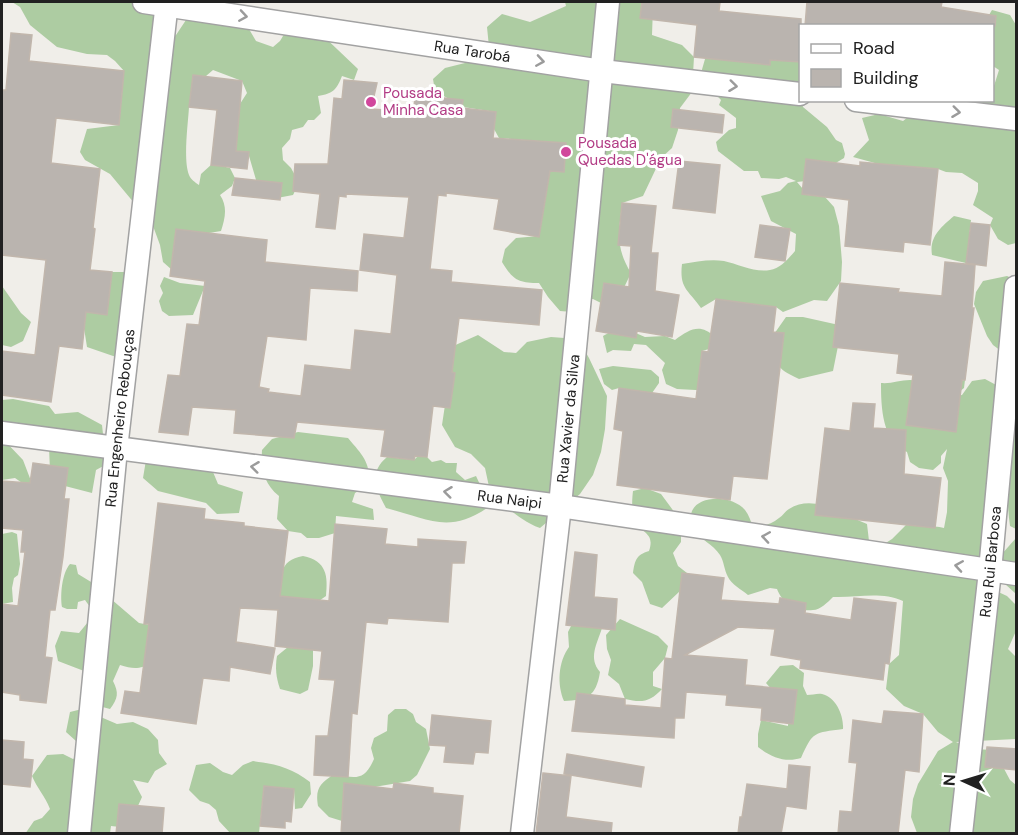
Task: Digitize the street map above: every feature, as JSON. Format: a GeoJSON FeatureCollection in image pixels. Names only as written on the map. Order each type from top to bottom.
{"type":"FeatureCollection","features":[{"type":"Feature","properties":{"kind":"street","name":"Rua Tarobá"},"geometry":{"type":"LineString","coordinates":[[144,2],[166,3],[602,71],[799,94]]}},
{"type":"Feature","properties":{"kind":"street","name":"Rua Xavier da Silva"},"geometry":{"type":"LineString","coordinates":[[522,834],[560,506],[608,2]]}},
{"type":"Feature","properties":{"kind":"street","name":"Rua Engenheiro Rebouças"},"geometry":{"type":"LineString","coordinates":[[79,834],[116,449],[166,3]]}},
{"type":"Feature","properties":{"kind":"street"},"geometry":{"type":"LineString","coordinates":[[873,102],[1017,119]]}},
{"type":"Feature","properties":{"kind":"street","name":"Rua Rui Barbosa"},"geometry":{"type":"LineString","coordinates":[[961,834],[990,570],[1017,287]]}},
{"type":"Feature","properties":{"kind":"street","name":"Rua Naipi"},"geometry":{"type":"LineString","coordinates":[[2,433],[560,506],[1017,574]]}},
{"type":"Feature","properties":{"kind":"green space"},"geometry":{"type":"Polygon","coordinates":[[[12,2],[155,2],[167,39],[176,35],[192,11],[246,24],[256,41],[273,47],[286,31],[317,30],[358,69],[354,80],[342,76],[334,90],[318,96],[321,113],[314,120],[308,120],[303,127],[292,130],[290,139],[282,148],[283,160],[291,168],[299,183],[293,195],[277,198],[259,190],[249,156],[238,154],[230,140],[238,107],[247,93],[242,81],[213,70],[206,76],[206,94],[189,107],[187,168],[192,180],[199,185],[201,174],[212,164],[230,168],[235,178],[232,186],[220,195],[225,208],[221,231],[203,234],[180,277],[163,262],[160,245],[149,215],[135,204],[110,174],[85,160],[80,152],[87,129],[119,125],[124,71],[107,55],[87,54],[57,47],[30,25],[20,7],[12,2]]]}},
{"type":"Feature","properties":{"kind":"green space"},"geometry":{"type":"Polygon","coordinates":[[[565,2],[649,2],[653,7],[652,35],[682,45],[694,57],[692,92],[680,108],[678,130],[672,148],[661,158],[643,196],[622,203],[620,247],[631,273],[618,300],[607,306],[593,299],[582,299],[572,312],[560,311],[539,283],[517,279],[509,273],[502,262],[505,249],[516,238],[539,236],[545,198],[539,170],[563,171],[565,143],[499,138],[494,129],[496,112],[463,107],[435,91],[433,79],[445,68],[469,62],[489,47],[487,27],[502,14],[530,22],[566,6],[565,2]]]}},
{"type":"Feature","properties":{"kind":"green space"},"geometry":{"type":"Polygon","coordinates":[[[992,10],[1010,15],[1016,25],[1016,243],[1008,245],[998,239],[990,225],[993,218],[973,205],[978,183],[962,173],[882,165],[853,157],[869,140],[862,118],[879,114],[903,121],[916,111],[921,102],[994,102],[994,86],[999,70],[994,67],[994,24],[984,24],[992,10]]]}},
{"type":"Feature","properties":{"kind":"green space"},"geometry":{"type":"Polygon","coordinates":[[[780,46],[799,56],[799,102],[802,102],[803,107],[827,127],[836,140],[842,143],[844,158],[806,181],[797,182],[808,195],[825,197],[834,207],[839,226],[841,281],[827,301],[814,300],[783,312],[776,307],[716,299],[701,308],[686,289],[682,279],[682,264],[718,260],[764,271],[781,265],[795,251],[796,234],[771,221],[761,196],[780,191],[788,183],[796,181],[786,177],[761,178],[758,171],[744,171],[718,151],[716,142],[729,130],[736,128],[736,118],[719,105],[721,100],[702,80],[701,73],[705,59],[715,52],[780,46]]]}},
{"type":"Feature","properties":{"kind":"green space"},"geometry":{"type":"Polygon","coordinates":[[[954,216],[971,220],[969,238],[973,243],[970,264],[932,255],[934,238],[954,216]]]}},
{"type":"Feature","properties":{"kind":"green space"},"geometry":{"type":"Polygon","coordinates":[[[112,272],[124,272],[132,276],[116,357],[87,347],[84,328],[86,312],[107,314],[112,272]]]}},
{"type":"Feature","properties":{"kind":"green space"},"geometry":{"type":"Polygon","coordinates":[[[1007,276],[1016,280],[1001,351],[987,336],[974,304],[976,292],[983,281],[1007,276]]]}},
{"type":"Feature","properties":{"kind":"green space"},"geometry":{"type":"Polygon","coordinates":[[[164,277],[180,283],[205,286],[193,315],[169,316],[162,311],[159,301],[163,293],[160,286],[164,277]]]}},
{"type":"Feature","properties":{"kind":"green space"},"geometry":{"type":"Polygon","coordinates":[[[2,286],[21,313],[31,322],[23,341],[11,347],[2,345],[2,286]]]}},
{"type":"Feature","properties":{"kind":"green space"},"geometry":{"type":"Polygon","coordinates":[[[786,317],[803,317],[839,325],[839,341],[833,371],[799,379],[780,368],[772,337],[786,317]]]}},
{"type":"Feature","properties":{"kind":"green space"},"geometry":{"type":"Polygon","coordinates":[[[624,328],[645,337],[665,336],[675,340],[695,329],[710,333],[715,337],[709,349],[702,351],[699,375],[714,391],[677,389],[666,384],[662,370],[665,363],[646,345],[634,344],[631,351],[613,350],[607,353],[603,336],[624,328]]]}},
{"type":"Feature","properties":{"kind":"green space"},"geometry":{"type":"Polygon","coordinates":[[[478,335],[504,352],[516,353],[527,342],[551,337],[578,339],[607,396],[601,452],[593,475],[580,494],[540,528],[520,518],[491,496],[485,468],[471,454],[455,447],[442,425],[445,405],[442,351],[478,335]]]}},
{"type":"Feature","properties":{"kind":"green space"},"geometry":{"type":"Polygon","coordinates":[[[613,366],[651,370],[659,377],[659,383],[652,393],[619,388],[612,390],[604,384],[599,369],[613,366]]]}},
{"type":"Feature","properties":{"kind":"green space"},"geometry":{"type":"Polygon","coordinates":[[[985,379],[998,386],[994,590],[1007,596],[1016,605],[1016,631],[1008,649],[1016,657],[1016,739],[956,742],[972,749],[994,750],[1010,780],[1016,785],[1016,833],[917,833],[911,817],[918,784],[938,751],[953,742],[938,732],[923,714],[904,706],[886,689],[889,664],[899,655],[903,601],[886,596],[833,597],[816,610],[801,610],[786,602],[777,589],[770,588],[748,595],[729,580],[720,555],[697,532],[691,518],[693,509],[699,503],[707,500],[728,500],[737,504],[745,510],[753,527],[773,522],[788,510],[799,505],[819,504],[867,524],[869,541],[881,546],[906,525],[944,528],[948,481],[943,468],[947,449],[941,456],[941,463],[933,470],[919,468],[910,462],[907,452],[892,440],[888,432],[883,413],[881,383],[910,380],[944,382],[965,380],[964,388],[954,396],[962,395],[972,381],[985,379]],[[910,397],[906,425],[956,431],[946,401],[910,397]]]}},
{"type":"Feature","properties":{"kind":"green space"},"geometry":{"type":"Polygon","coordinates":[[[13,399],[49,406],[55,414],[78,412],[102,425],[103,434],[97,446],[106,454],[107,464],[96,470],[92,493],[65,486],[50,471],[49,447],[2,431],[2,400],[13,399]]]}},
{"type":"Feature","properties":{"kind":"green space"},"geometry":{"type":"Polygon","coordinates":[[[1016,418],[1016,529],[1010,526],[1008,486],[1011,444],[1016,418]]]}},
{"type":"Feature","properties":{"kind":"green space"},"geometry":{"type":"Polygon","coordinates":[[[298,432],[348,438],[358,449],[368,469],[370,484],[355,493],[352,502],[373,509],[374,520],[336,516],[335,533],[319,538],[307,538],[301,533],[288,531],[277,519],[279,496],[264,476],[262,450],[272,439],[298,432]]]}},
{"type":"Feature","properties":{"kind":"green space"},"geometry":{"type":"Polygon","coordinates":[[[2,438],[23,460],[31,481],[28,487],[15,478],[2,480],[2,438]]]}},
{"type":"Feature","properties":{"kind":"green space"},"geometry":{"type":"Polygon","coordinates":[[[422,452],[432,462],[441,460],[446,463],[457,463],[456,472],[465,480],[476,476],[490,506],[476,515],[450,522],[427,520],[386,508],[377,488],[377,469],[387,457],[414,460],[422,452]]]}},
{"type":"Feature","properties":{"kind":"green space"},"geometry":{"type":"Polygon","coordinates":[[[146,460],[213,472],[218,484],[243,492],[239,513],[217,514],[206,503],[158,491],[143,478],[146,460]]]}},
{"type":"Feature","properties":{"kind":"green space"},"geometry":{"type":"Polygon","coordinates":[[[645,488],[661,494],[675,513],[681,526],[681,542],[673,553],[678,566],[687,573],[680,591],[662,608],[650,604],[642,582],[633,573],[637,559],[641,554],[649,551],[650,545],[649,537],[634,517],[632,502],[633,491],[645,488]]]}},
{"type":"Feature","properties":{"kind":"green space"},"geometry":{"type":"Polygon","coordinates":[[[12,532],[17,534],[20,564],[12,588],[13,602],[2,604],[2,534],[12,532]]]}},
{"type":"Feature","properties":{"kind":"green space"},"geometry":{"type":"Polygon","coordinates":[[[1016,538],[1016,594],[1004,583],[1001,555],[1016,538]]]}},
{"type":"Feature","properties":{"kind":"green space"},"geometry":{"type":"Polygon","coordinates":[[[303,556],[317,562],[324,570],[327,582],[326,596],[313,605],[276,600],[280,577],[285,566],[289,561],[303,556]]]}},
{"type":"Feature","properties":{"kind":"green space"},"geometry":{"type":"Polygon","coordinates":[[[70,564],[76,565],[78,574],[96,585],[90,607],[85,600],[78,602],[77,609],[62,607],[62,584],[70,564]]]}},
{"type":"Feature","properties":{"kind":"green space"},"geometry":{"type":"Polygon","coordinates":[[[111,599],[139,623],[150,625],[152,662],[136,668],[120,665],[113,681],[117,692],[116,698],[110,709],[95,705],[84,671],[58,661],[55,646],[61,631],[79,633],[88,622],[95,606],[111,599]]]}},
{"type":"Feature","properties":{"kind":"green space"},"geometry":{"type":"Polygon","coordinates":[[[620,619],[658,636],[668,646],[665,658],[653,672],[653,686],[662,689],[654,697],[636,701],[625,699],[619,684],[608,675],[611,660],[606,635],[620,619]]]}},
{"type":"Feature","properties":{"kind":"green space"},"geometry":{"type":"Polygon","coordinates":[[[574,620],[602,628],[594,656],[596,667],[600,672],[596,687],[589,696],[579,700],[564,701],[560,688],[560,674],[565,653],[569,647],[568,632],[574,620]]]}},
{"type":"Feature","properties":{"kind":"green space"},"geometry":{"type":"Polygon","coordinates":[[[288,647],[313,650],[313,666],[308,690],[300,694],[280,689],[276,669],[277,656],[288,647]]]}},
{"type":"Feature","properties":{"kind":"green space"},"geometry":{"type":"Polygon","coordinates":[[[793,665],[804,673],[803,686],[807,695],[822,694],[835,703],[842,718],[843,729],[816,735],[801,758],[789,760],[768,754],[758,747],[758,734],[761,720],[788,726],[789,709],[766,683],[780,666],[793,665]]]}},
{"type":"Feature","properties":{"kind":"green space"},"geometry":{"type":"Polygon","coordinates":[[[82,709],[117,724],[133,722],[148,729],[158,740],[159,753],[167,764],[155,771],[148,783],[133,780],[142,797],[137,808],[120,827],[111,826],[110,833],[25,834],[34,821],[42,818],[50,809],[32,776],[47,755],[63,754],[73,759],[81,755],[76,741],[66,732],[70,712],[82,709]]]}},
{"type":"Feature","properties":{"kind":"green space"},"geometry":{"type":"Polygon","coordinates":[[[395,709],[406,709],[413,714],[416,722],[426,729],[430,749],[417,775],[410,781],[374,787],[365,795],[355,815],[342,821],[329,817],[318,806],[317,795],[320,787],[334,774],[358,777],[366,772],[374,759],[371,748],[374,738],[387,731],[388,715],[395,709]]]}},
{"type":"Feature","properties":{"kind":"green space"},"geometry":{"type":"Polygon","coordinates":[[[253,761],[276,765],[297,773],[310,782],[311,794],[302,808],[295,809],[294,789],[264,786],[259,833],[231,834],[219,821],[216,810],[200,801],[189,790],[196,765],[210,763],[232,775],[243,765],[253,761]]]}},
{"type":"Feature","properties":{"kind":"building"},"geometry":{"type":"Polygon","coordinates":[[[642,2],[720,2],[719,11],[801,19],[799,62],[770,60],[770,65],[694,57],[697,25],[640,18],[642,2]]]}},
{"type":"Feature","properties":{"kind":"building"},"geometry":{"type":"Polygon","coordinates":[[[807,2],[942,2],[941,7],[996,16],[995,26],[994,24],[805,24],[807,2]]]}},
{"type":"Feature","properties":{"kind":"building"},"geometry":{"type":"Polygon","coordinates":[[[11,33],[32,35],[29,61],[124,71],[119,125],[56,118],[51,163],[100,169],[90,270],[112,272],[107,315],[86,312],[82,349],[59,346],[51,402],[2,395],[2,351],[35,355],[46,260],[2,255],[2,90],[6,90],[11,33]]]}},
{"type":"Feature","properties":{"kind":"building"},"geometry":{"type":"Polygon","coordinates":[[[193,75],[242,81],[236,151],[249,152],[247,169],[211,165],[217,110],[189,107],[193,75]]]}},
{"type":"Feature","properties":{"kind":"building"},"geometry":{"type":"Polygon","coordinates":[[[344,80],[377,83],[371,109],[414,112],[415,95],[463,100],[462,108],[496,112],[493,138],[566,143],[564,172],[550,171],[539,237],[494,229],[499,199],[446,193],[446,196],[438,195],[430,269],[452,271],[451,282],[542,290],[539,325],[459,318],[450,408],[433,406],[427,457],[415,456],[414,460],[381,456],[385,430],[297,422],[294,438],[234,433],[236,410],[192,407],[188,435],[159,432],[168,375],[180,376],[187,324],[199,325],[205,281],[170,276],[176,229],[267,240],[265,262],[358,271],[357,291],[310,288],[306,340],[267,336],[259,387],[269,389],[268,392],[301,396],[305,365],[351,370],[355,330],[391,334],[397,275],[360,270],[364,234],[404,238],[409,197],[346,194],[346,197],[339,196],[335,229],[316,227],[320,194],[293,191],[295,164],[328,164],[334,98],[342,99],[344,80]]]}},
{"type":"Feature","properties":{"kind":"building"},"geometry":{"type":"Polygon","coordinates":[[[673,109],[724,115],[722,133],[671,127],[673,109]]]}},
{"type":"Feature","properties":{"kind":"building"},"geometry":{"type":"Polygon","coordinates":[[[806,159],[860,166],[860,162],[938,169],[930,245],[904,242],[903,252],[845,246],[849,200],[802,194],[806,159]]]}},
{"type":"Feature","properties":{"kind":"building"},"geometry":{"type":"Polygon","coordinates":[[[679,161],[720,165],[715,213],[673,208],[679,161]]]}},
{"type":"Feature","properties":{"kind":"building"},"geometry":{"type":"Polygon","coordinates":[[[235,178],[282,183],[280,200],[232,195],[235,178]]]}},
{"type":"Feature","properties":{"kind":"building"},"geometry":{"type":"Polygon","coordinates":[[[622,203],[656,206],[651,253],[658,253],[655,291],[679,295],[672,337],[637,331],[636,338],[596,331],[604,283],[629,287],[631,246],[618,245],[622,203]]]}},
{"type":"Feature","properties":{"kind":"building"},"geometry":{"type":"Polygon","coordinates":[[[971,223],[990,225],[986,266],[966,263],[971,223]]]}},
{"type":"Feature","properties":{"kind":"building"},"geometry":{"type":"Polygon","coordinates":[[[760,225],[790,229],[785,261],[755,257],[760,225]]]}},
{"type":"Feature","properties":{"kind":"building"},"geometry":{"type":"Polygon","coordinates":[[[945,262],[975,265],[972,308],[974,308],[956,432],[906,425],[913,375],[897,373],[899,354],[833,347],[840,283],[942,296],[945,262]]]}},
{"type":"Feature","properties":{"kind":"building"},"geometry":{"type":"Polygon","coordinates":[[[716,299],[776,307],[773,332],[784,333],[767,479],[733,476],[730,500],[617,485],[623,431],[614,429],[619,388],[696,399],[702,351],[708,352],[716,299]]]}},
{"type":"Feature","properties":{"kind":"building"},"geometry":{"type":"Polygon","coordinates":[[[853,403],[875,404],[873,428],[906,430],[904,474],[941,478],[935,528],[815,515],[825,428],[850,431],[853,403]]]}},
{"type":"Feature","properties":{"kind":"building"},"geometry":{"type":"Polygon","coordinates":[[[33,463],[68,468],[64,499],[69,499],[63,557],[55,610],[50,610],[45,657],[52,658],[46,703],[20,700],[20,695],[2,692],[2,604],[18,606],[25,552],[21,552],[23,530],[2,528],[2,481],[30,483],[33,463]]]}},
{"type":"Feature","properties":{"kind":"building"},"geometry":{"type":"Polygon","coordinates":[[[158,503],[205,509],[204,519],[288,531],[280,596],[329,601],[335,524],[387,529],[385,544],[418,547],[418,539],[466,542],[464,563],[452,563],[448,622],[388,618],[387,624],[366,622],[357,714],[352,713],[348,777],[314,775],[316,736],[328,736],[335,680],[319,679],[322,651],[275,646],[278,610],[240,608],[236,642],[275,648],[270,674],[230,667],[229,681],[203,678],[196,724],[121,713],[125,691],[140,693],[149,624],[144,624],[158,503]]]}},
{"type":"Feature","properties":{"kind":"building"},"geometry":{"type":"Polygon","coordinates":[[[575,552],[597,555],[594,597],[617,599],[615,630],[566,625],[575,552]]]}},
{"type":"Feature","properties":{"kind":"building"},"geometry":{"type":"Polygon","coordinates":[[[682,573],[724,578],[721,600],[779,604],[780,598],[806,603],[805,613],[851,620],[854,598],[896,603],[889,664],[885,663],[883,680],[800,668],[801,660],[771,655],[775,629],[738,627],[685,655],[747,660],[745,685],[797,690],[793,724],[761,720],[762,708],[726,705],[727,695],[686,692],[684,718],[675,718],[674,738],[572,731],[577,693],[625,699],[625,705],[661,708],[665,658],[672,659],[682,573]]]}},
{"type":"Feature","properties":{"kind":"building"},"geometry":{"type":"Polygon","coordinates":[[[884,711],[923,714],[919,772],[905,770],[898,834],[838,834],[840,811],[852,812],[857,763],[849,762],[853,720],[882,724],[884,711]]]}},
{"type":"Feature","properties":{"kind":"building"},"geometry":{"type":"Polygon","coordinates":[[[432,715],[491,721],[488,753],[475,752],[473,764],[444,762],[446,746],[429,745],[432,715]]]}},
{"type":"Feature","properties":{"kind":"building"},"geometry":{"type":"Polygon","coordinates":[[[2,740],[24,742],[23,759],[33,760],[30,787],[2,784],[2,740]]]}},
{"type":"Feature","properties":{"kind":"building"},"geometry":{"type":"Polygon","coordinates":[[[987,747],[1017,749],[1017,770],[985,767],[987,747]]]}},
{"type":"Feature","properties":{"kind":"building"},"geometry":{"type":"Polygon","coordinates":[[[567,754],[644,767],[641,787],[564,774],[567,754]]]}},
{"type":"Feature","properties":{"kind":"building"},"geometry":{"type":"Polygon","coordinates":[[[789,765],[810,767],[806,809],[786,806],[781,834],[738,834],[747,784],[787,789],[789,765]]]}},
{"type":"Feature","properties":{"kind":"building"},"geometry":{"type":"Polygon","coordinates":[[[543,773],[571,776],[566,817],[612,823],[611,834],[536,834],[543,773]]]}},
{"type":"Feature","properties":{"kind":"building"},"geometry":{"type":"Polygon","coordinates":[[[344,783],[393,789],[394,783],[433,788],[433,793],[463,796],[459,834],[341,834],[344,783]]]}},
{"type":"Feature","properties":{"kind":"building"},"geometry":{"type":"Polygon","coordinates":[[[264,786],[294,789],[291,822],[285,821],[285,828],[260,826],[264,786]]]}},
{"type":"Feature","properties":{"kind":"building"},"geometry":{"type":"Polygon","coordinates":[[[119,804],[164,808],[162,834],[116,834],[119,804]]]}},
{"type":"Feature","properties":{"kind":"place","name":"Pousada Minha Casa"},"geometry":{"type":"Point","coordinates":[371,102]}},
{"type":"Feature","properties":{"kind":"place","name":"Pousada Quedas D'água"},"geometry":{"type":"Point","coordinates":[566,152]}}]}
